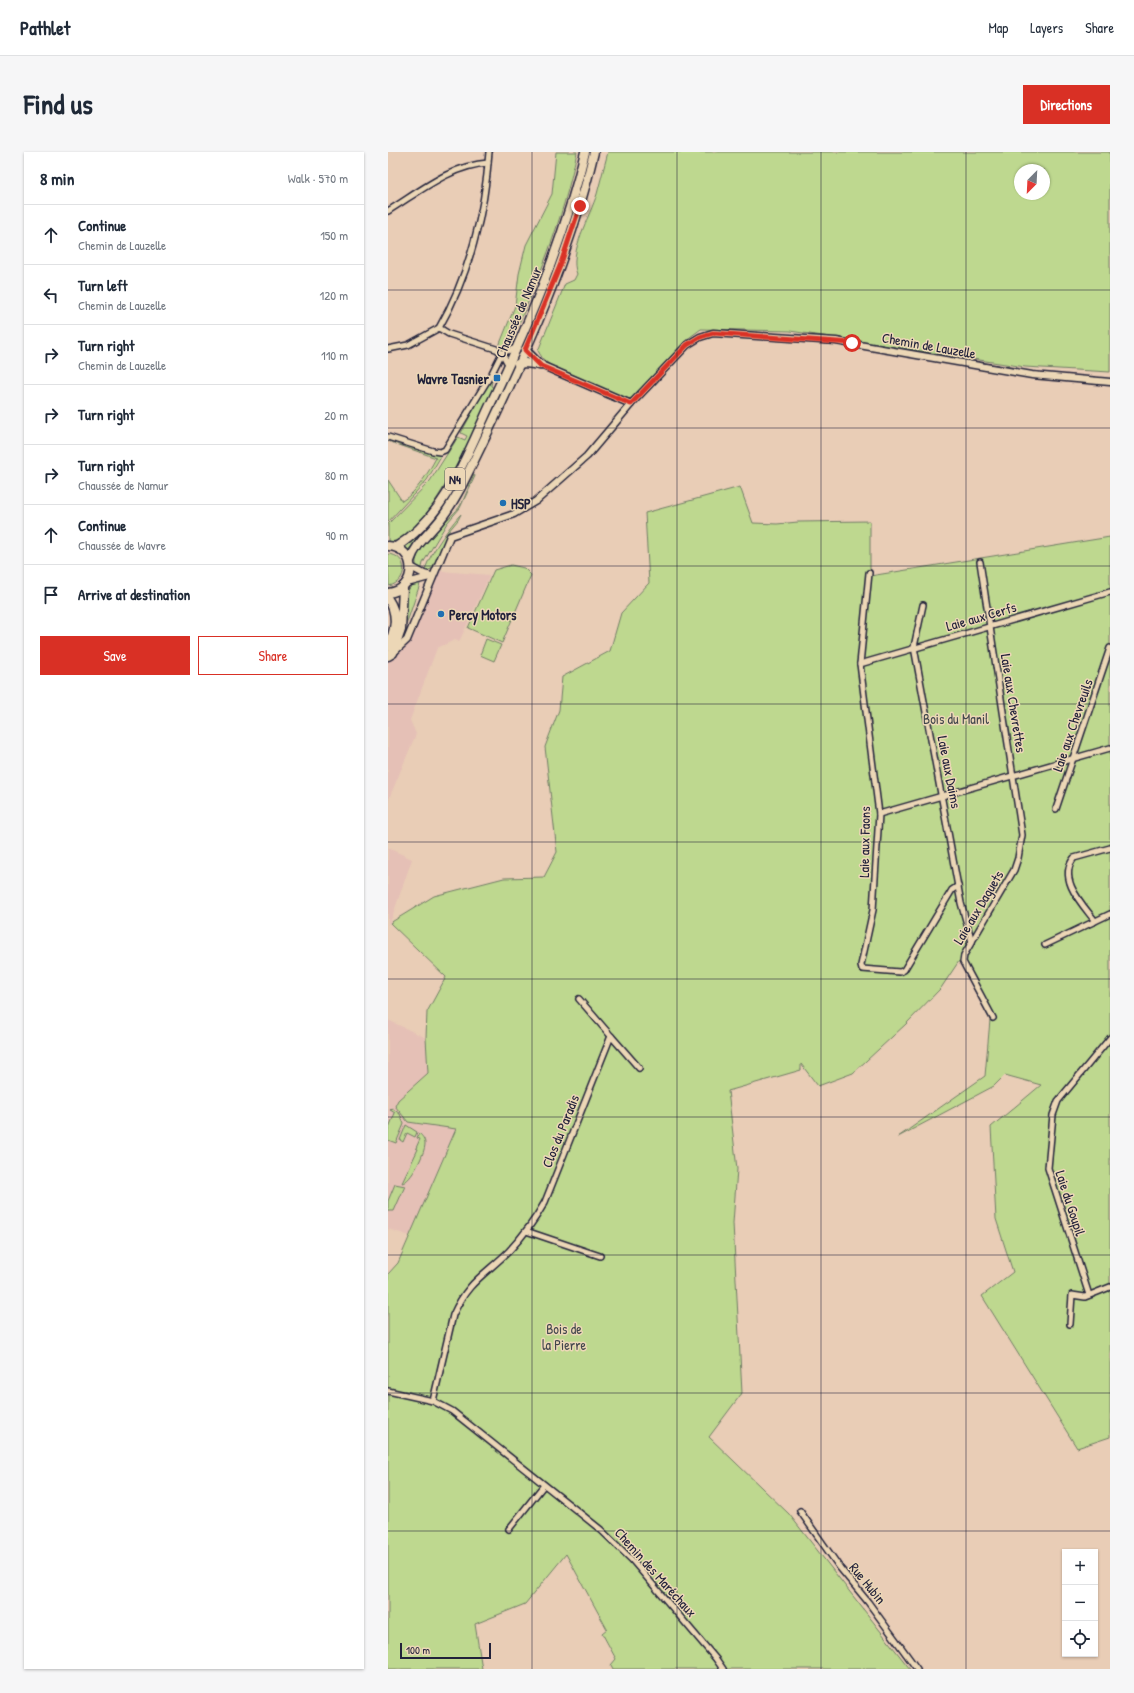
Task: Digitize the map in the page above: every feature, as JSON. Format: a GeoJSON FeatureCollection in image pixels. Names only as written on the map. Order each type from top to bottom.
{"type":"FeatureCollection","features":[{"type":"Feature","properties":{"kind":"main road","name":"Chaussée de Namur"},"geometry":{"type":"LineString","coordinates":[[390,652],[402,625],[405,585],[416,547],[440,520],[454,499],[518,364],[521,349],[556,252],[585,152]]}},
{"type":"Feature","properties":{"kind":"main road","name":"Chaussée de Namur"},"geometry":{"type":"LineString","coordinates":[[411,564],[402,551],[392,546],[424,523],[443,499],[467,454],[509,366],[521,349],[552,286],[574,226],[594,152]]}},
{"type":"Feature","properties":{"kind":"main road"},"geometry":{"type":"LineString","coordinates":[[521,349],[541,366]]}},
{"type":"Feature","properties":{"kind":"main road"},"geometry":{"type":"LineString","coordinates":[[518,364],[525,363],[541,366]]}},
{"type":"Feature","properties":{"kind":"main road"},"geometry":{"type":"LineString","coordinates":[[388,593],[397,591],[405,585]]}},
{"type":"Feature","properties":{"kind":"main road"},"geometry":{"type":"LineString","coordinates":[[388,599],[392,605],[396,624],[390,652]]}},
{"type":"Feature","properties":{"kind":"street"},"geometry":{"type":"LineString","coordinates":[[388,349],[408,345],[439,328],[454,298],[470,257],[478,224],[489,152]]}},
{"type":"Feature","properties":{"kind":"street"},"geometry":{"type":"LineString","coordinates":[[388,211],[454,171],[474,164],[488,163]]}},
{"type":"Feature","properties":{"kind":"street"},"geometry":{"type":"LineString","coordinates":[[439,328],[449,334],[490,346],[502,353],[509,366]]}},
{"type":"Feature","properties":{"kind":"street","name":"Chemin de Lauzelle"},"geometry":{"type":"LineString","coordinates":[[390,652],[405,644],[450,536],[514,514],[536,501],[587,456],[631,404],[687,345],[700,337],[713,333],[836,341],[1032,375],[1110,382]]}},
{"type":"Feature","properties":{"kind":"street"},"geometry":{"type":"LineString","coordinates":[[502,353],[521,349]]}},
{"type":"Feature","properties":{"kind":"street"},"geometry":{"type":"LineString","coordinates":[[388,437],[433,451],[440,452],[445,450],[492,373],[502,353]]}},
{"type":"Feature","properties":{"kind":"street"},"geometry":{"type":"LineString","coordinates":[[541,366],[631,404]]}},
{"type":"Feature","properties":{"kind":"street","name":"Laie aux Chevrettes"},"geometry":{"type":"LineString","coordinates":[[980,562],[989,626],[1014,775],[1021,827],[1020,849]]}},
{"type":"Feature","properties":{"kind":"street"},"geometry":{"type":"LineString","coordinates":[[411,564],[424,574],[433,576]]}},
{"type":"Feature","properties":{"kind":"street","name":"Laie aux Faons"},"geometry":{"type":"LineString","coordinates":[[869,573],[860,664],[879,814],[873,910],[861,966],[862,969],[900,972],[904,970],[952,890],[958,886]]}},
{"type":"Feature","properties":{"kind":"street"},"geometry":{"type":"LineString","coordinates":[[405,585],[433,576]]}},
{"type":"Feature","properties":{"kind":"street","name":"Laie aux Cerfs"},"geometry":{"type":"LineString","coordinates":[[860,664],[914,647],[1110,592]]}},
{"type":"Feature","properties":{"kind":"street","name":"Laie aux Daims"},"geometry":{"type":"LineString","coordinates":[[923,605],[914,647],[943,794],[958,886],[972,942]]}},
{"type":"Feature","properties":{"kind":"street","name":"Laie aux Chevreuils"},"geometry":{"type":"LineString","coordinates":[[1056,809],[1110,648]]}},
{"type":"Feature","properties":{"kind":"street"},"geometry":{"type":"LineString","coordinates":[[879,814],[943,794],[1110,748]]}},
{"type":"Feature","properties":{"kind":"street"},"geometry":{"type":"LineString","coordinates":[[1096,921],[1073,891],[1069,876],[1069,867],[1074,858],[1110,848]]}},
{"type":"Feature","properties":{"kind":"street","name":"Laie aux Daguets"},"geometry":{"type":"LineString","coordinates":[[992,1018],[963,962],[964,955],[1014,870],[1020,849]]}},
{"type":"Feature","properties":{"kind":"street"},"geometry":{"type":"LineString","coordinates":[[1045,945],[1110,914]]}},
{"type":"Feature","properties":{"kind":"street"},"geometry":{"type":"LineString","coordinates":[[579,999],[639,1068]]}},
{"type":"Feature","properties":{"kind":"street","name":"Clos du Paradis"},"geometry":{"type":"LineString","coordinates":[[434,1401],[453,1315],[466,1291],[479,1276],[508,1251],[526,1232],[545,1202],[611,1036]]}},
{"type":"Feature","properties":{"kind":"street","name":"Laie du Goupil"},"geometry":{"type":"LineString","coordinates":[[1090,1296],[1048,1168],[1053,1115],[1058,1101],[1110,1038]]}},
{"type":"Feature","properties":{"kind":"street"},"geometry":{"type":"LineString","coordinates":[[526,1232],[600,1256]]}},
{"type":"Feature","properties":{"kind":"street"},"geometry":{"type":"LineString","coordinates":[[1070,1324],[1072,1295],[1090,1296],[1110,1287]]}},
{"type":"Feature","properties":{"kind":"street","name":"Chemin des Maréchaux"},"geometry":{"type":"LineString","coordinates":[[388,1391],[434,1401],[452,1411],[601,1530],[632,1560],[723,1669]]}},
{"type":"Feature","properties":{"kind":"street"},"geometry":{"type":"LineString","coordinates":[[509,1529],[544,1484]]}},
{"type":"Feature","properties":{"kind":"street","name":"Rue Hubin"},"geometry":{"type":"LineString","coordinates":[[800,1511],[840,1568],[868,1602],[918,1669]]}},
{"type":"Feature","properties":{"kind":"shaded area"},"geometry":{"type":"Polygon","coordinates":[[[440,571],[490,575],[459,642],[455,640],[437,648],[410,720],[416,734],[388,801],[388,639],[406,644],[440,571]]]}},
{"type":"Feature","properties":{"kind":"shaded area"},"geometry":{"type":"Polygon","coordinates":[[[388,848],[412,859],[390,923],[388,924],[388,848]]]}},
{"type":"Feature","properties":{"kind":"shaded area"},"geometry":{"type":"Polygon","coordinates":[[[388,1020],[426,1038],[428,1073],[398,1100],[408,1122],[456,1129],[410,1236],[388,1229],[388,1020]]]}},
{"type":"Feature","properties":{"kind":"green space"},"geometry":{"type":"Polygon","coordinates":[[[556,152],[577,152],[557,227],[539,276],[508,348],[499,346],[515,306],[519,274],[526,245],[552,194],[556,152]]]}},
{"type":"Feature","properties":{"kind":"green space"},"geometry":{"type":"Polygon","coordinates":[[[608,152],[1110,152],[1110,372],[1025,367],[790,331],[701,329],[686,340],[672,357],[632,398],[627,399],[551,366],[543,359],[538,351],[565,284],[574,280],[577,274],[575,256],[581,234],[597,194],[608,152]]]}},
{"type":"Feature","properties":{"kind":"green space"},"geometry":{"type":"Polygon","coordinates":[[[492,381],[491,386],[494,388],[464,451],[434,502],[418,523],[403,537],[388,542],[388,524],[430,481],[458,437],[465,440],[467,436],[461,433],[488,383],[492,381]]]}},
{"type":"Feature","properties":{"kind":"green space"},"geometry":{"type":"Polygon","coordinates":[[[388,439],[441,456],[427,480],[388,522],[388,480],[402,501],[413,493],[426,476],[436,458],[388,441],[388,439]]]}},
{"type":"Feature","properties":{"kind":"green space"},"geometry":{"type":"Polygon","coordinates":[[[474,474],[475,476],[460,508],[447,523],[423,563],[421,572],[416,565],[417,556],[429,538],[460,506],[474,474]]]}},
{"type":"Feature","properties":{"kind":"green space"},"geometry":{"type":"Polygon","coordinates":[[[456,483],[458,484],[449,501],[435,521],[408,550],[404,546],[420,532],[433,517],[456,483]]]}},
{"type":"Feature","properties":{"kind":"green space"},"geometry":{"type":"Polygon","coordinates":[[[740,487],[753,523],[777,524],[798,522],[870,521],[870,576],[1110,537],[1110,1437],[1077,1448],[982,1296],[1013,1272],[996,1219],[991,1127],[1041,1085],[1005,1075],[994,1086],[898,1137],[985,1076],[990,1020],[959,961],[941,988],[906,1024],[853,1073],[818,1086],[801,1064],[801,1070],[728,1091],[737,1169],[733,1223],[742,1393],[709,1437],[789,1514],[910,1669],[613,1669],[611,1665],[616,1659],[602,1633],[607,1629],[566,1554],[525,1604],[475,1624],[482,1669],[388,1669],[388,1274],[398,1263],[456,1129],[408,1122],[395,1106],[398,1100],[428,1073],[426,1038],[427,1012],[446,977],[390,923],[434,896],[504,878],[544,877],[557,852],[545,747],[559,710],[562,677],[610,651],[621,613],[649,583],[645,513],[740,487]]]}},
{"type":"Feature","properties":{"kind":"green space"},"geometry":{"type":"Polygon","coordinates":[[[461,514],[448,532],[433,568],[425,572],[429,559],[446,533],[461,514]]]}},
{"type":"Feature","properties":{"kind":"green space"},"geometry":{"type":"Polygon","coordinates":[[[388,554],[395,555],[400,559],[404,569],[400,579],[395,584],[389,586],[388,554]]]}},
{"type":"Feature","properties":{"kind":"green space"},"geometry":{"type":"Polygon","coordinates":[[[511,565],[524,568],[531,575],[502,643],[468,628],[494,570],[511,565]]]}},
{"type":"Feature","properties":{"kind":"green space"},"geometry":{"type":"Polygon","coordinates":[[[421,581],[402,637],[405,625],[406,593],[413,584],[421,581]]]}},
{"type":"Feature","properties":{"kind":"green space"},"geometry":{"type":"Polygon","coordinates":[[[486,639],[501,645],[494,661],[480,655],[486,639]]]}},
{"type":"Feature","properties":{"kind":"green space"},"geometry":{"type":"Polygon","coordinates":[[[392,1108],[400,1114],[404,1124],[396,1143],[388,1140],[388,1130],[395,1113],[390,1110],[392,1108]]]}},
{"type":"Feature","properties":{"kind":"green space"},"geometry":{"type":"Polygon","coordinates":[[[406,1125],[417,1132],[415,1137],[407,1133],[403,1142],[400,1140],[406,1125]]]}},
{"type":"Feature","properties":{"kind":"green space"},"geometry":{"type":"Polygon","coordinates":[[[419,1133],[425,1142],[423,1154],[413,1173],[406,1181],[402,1183],[418,1149],[416,1148],[420,1139],[417,1138],[419,1133]]]}},
{"type":"Feature","properties":{"kind":"green space"},"geometry":{"type":"Polygon","coordinates":[[[395,1184],[405,1186],[394,1211],[388,1211],[388,1201],[395,1184]]]}},
{"type":"Feature","properties":{"kind":"place","name":"Wavre Tasnier"},"geometry":{"type":"Point","coordinates":[497,378]}},
{"type":"Feature","properties":{"kind":"place","name":"HSP"},"geometry":{"type":"Point","coordinates":[503,503]}},
{"type":"Feature","properties":{"kind":"place","name":"Percy Motors"},"geometry":{"type":"Point","coordinates":[441,614]}},
{"type":"Feature","properties":{"kind":"route"},"geometry":{"type":"LineString","coordinates":[[580,206],[560,266],[525,350],[541,366],[631,404],[687,345],[700,337],[713,333],[852,343]]}},
{"type":"Feature","properties":{"kind":"park label","name":"Bois du Manil"},"geometry":{"type":"Point","coordinates":[956,718]}},
{"type":"Feature","properties":{"kind":"park label","name":"Bois de la Pierre"},"geometry":{"type":"Point","coordinates":[564,1336]}}]}
